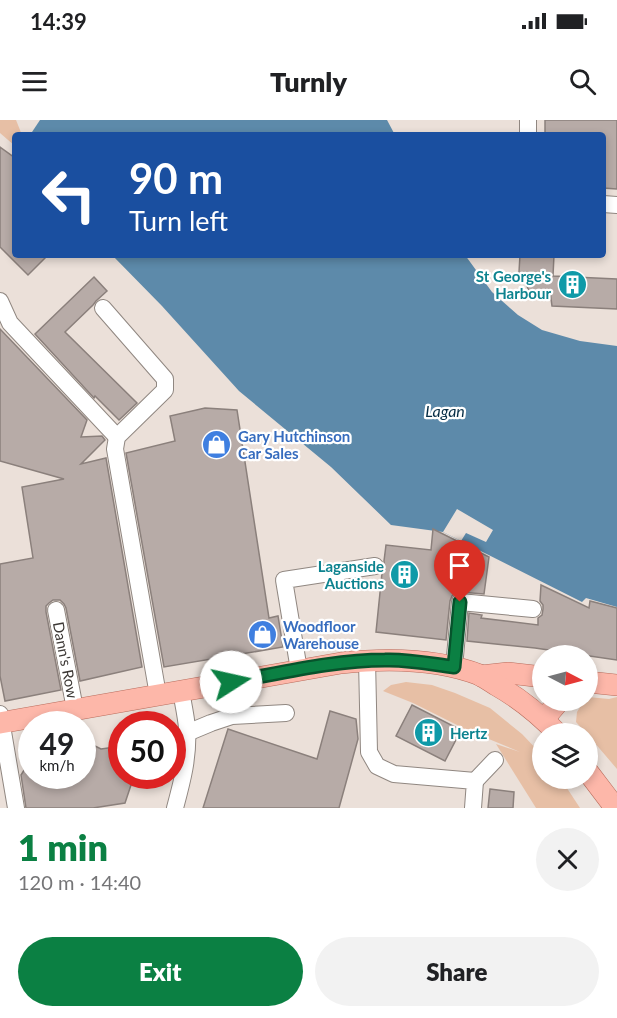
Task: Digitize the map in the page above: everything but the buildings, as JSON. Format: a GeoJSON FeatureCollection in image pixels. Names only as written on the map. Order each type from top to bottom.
{"type":"FeatureCollection","features":[{"type":"Feature","properties":{"kind":"main road"},"geometry":{"type":"LineString","coordinates":[[0,720],[75,710],[299,670],[367,660],[405,660],[454,667],[481,676],[516,697],[547,723]]}},
{"type":"Feature","properties":{"kind":"main road"},"geometry":{"type":"LineString","coordinates":[[481,676],[508,674],[532,676]]}},
{"type":"Feature","properties":{"kind":"main road"},"geometry":{"type":"LineString","coordinates":[[598,684],[616,685]]}},
{"type":"Feature","properties":{"kind":"main road"},"geometry":{"type":"LineString","coordinates":[[598,785],[613,805]]}},
{"type":"Feature","properties":{"kind":"street"},"geometry":{"type":"LineString","coordinates":[[0,301],[10,323],[117,437]]}},
{"type":"Feature","properties":{"kind":"street"},"geometry":{"type":"LineString","coordinates":[[103,308],[165,379],[165,390],[117,437],[115,450],[158,695]]}},
{"type":"Feature","properties":{"kind":"street"},"geometry":{"type":"LineString","coordinates":[[299,670],[284,580],[375,566]]}},
{"type":"Feature","properties":{"kind":"street"},"geometry":{"type":"LineString","coordinates":[[454,667],[460,602],[533,609]]}},
{"type":"Feature","properties":{"kind":"street","name":"Dann's Row"},"geometry":{"type":"LineString","coordinates":[[56,610],[75,710]]}},
{"type":"Feature","properties":{"kind":"street"},"geometry":{"type":"LineString","coordinates":[[367,660],[369,752],[377,766],[394,774],[475,781]]}},
{"type":"Feature","properties":{"kind":"street"},"geometry":{"type":"LineString","coordinates":[[175,808],[185,766],[187,733],[181,691]]}},
{"type":"Feature","properties":{"kind":"street"},"geometry":{"type":"LineString","coordinates":[[187,733],[232,716],[286,713]]}},
{"type":"Feature","properties":{"kind":"street"},"geometry":{"type":"LineString","coordinates":[[0,720],[16,808]]}},
{"type":"Feature","properties":{"kind":"street"},"geometry":{"type":"LineString","coordinates":[[473,808],[475,781],[495,760]]}},
{"type":"Feature","properties":{"kind":"shaded area"},"geometry":{"type":"Polygon","coordinates":[[[0,120],[16,120],[21,132],[12,132],[12,143],[0,133],[0,120]]]}},
{"type":"Feature","properties":{"kind":"shaded area"},"geometry":{"type":"Polygon","coordinates":[[[406,682],[432,685],[490,708],[532,744],[532,789],[568,789],[580,808],[536,808],[496,744],[520,752],[383,691],[391,685],[406,682]]]}},
{"type":"Feature","properties":{"kind":"shaded area"},"geometry":{"type":"Polygon","coordinates":[[[617,697],[617,769],[598,747],[598,723],[577,723],[577,712],[598,711],[598,698],[617,697]]]}},
{"type":"Feature","properties":{"kind":"water"},"geometry":{"type":"Polygon","coordinates":[[[40,120],[387,120],[393,132],[32,132],[40,120]]]}},
{"type":"Feature","properties":{"kind":"water","name":"Lagan"},"geometry":{"type":"Polygon","coordinates":[[[115,258],[467,258],[492,292],[518,315],[542,330],[580,341],[617,346],[617,607],[586,598],[582,602],[443,532],[391,525],[331,467],[239,391],[115,258]]]}},
{"type":"Feature","properties":{"kind":"pier"},"geometry":{"type":"Polygon","coordinates":[[[457,509],[493,530],[486,542],[466,533],[461,541],[443,532],[457,509]]]}},
{"type":"Feature","properties":{"kind":"place","name":"St George's Harbour"},"geometry":{"type":"Point","coordinates":[572,285]}},
{"type":"Feature","properties":{"kind":"place","name":"Gary Hutchinson Car Sales"},"geometry":{"type":"Point","coordinates":[217,445]}},
{"type":"Feature","properties":{"kind":"place","name":"Laganside Auctions"},"geometry":{"type":"Point","coordinates":[405,575]}},
{"type":"Feature","properties":{"kind":"place","name":"Woodfloor Warehouse"},"geometry":{"type":"Point","coordinates":[262,635]}},
{"type":"Feature","properties":{"kind":"place","name":"Hertz"},"geometry":{"type":"Point","coordinates":[429,733]}},
{"type":"Feature","properties":{"kind":"route"},"geometry":{"type":"LineString","coordinates":[[231,682],[367,660],[405,660],[454,667],[460,602]]}}]}
